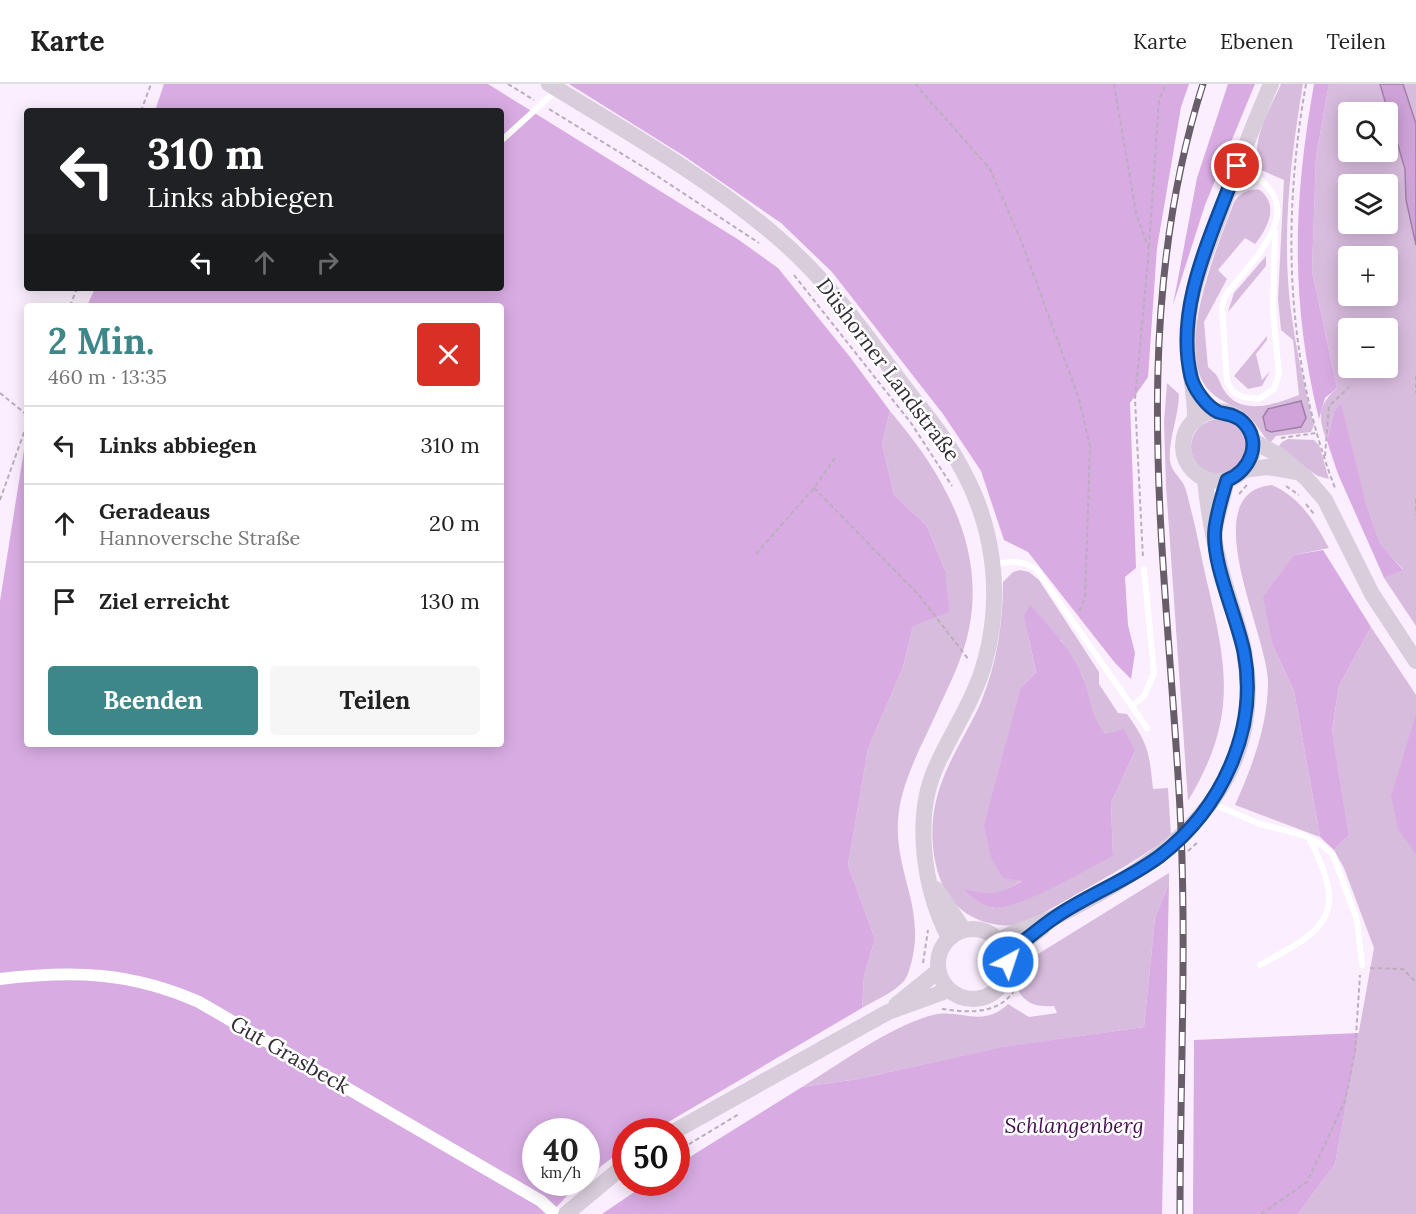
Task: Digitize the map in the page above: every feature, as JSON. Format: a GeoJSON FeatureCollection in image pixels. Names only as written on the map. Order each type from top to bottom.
{"type":"FeatureCollection","features":[{"type":"Feature","properties":{"kind":"main road"},"geometry":{"type":"LineString","coordinates":[[1271,84],[1237,166],[1200,269],[1190,305],[1187,347],[1194,388],[1195,421],[1185,438],[1185,457],[1197,474],[1205,479],[1227,480],[1244,471],[1267,467],[1297,472]]}},
{"type":"Feature","properties":{"kind":"main road","name":"Düshorner Landstraße"},"geometry":{"type":"LineString","coordinates":[[553,87],[691,173],[774,234],[826,284],[934,426],[962,468],[977,499],[993,564],[994,619],[976,690],[936,766],[928,793],[924,830],[931,882],[938,912],[949,938]]}},
{"type":"Feature","properties":{"kind":"main road"},"geometry":{"type":"LineString","coordinates":[[1194,388],[1218,412],[1237,417],[1250,432],[1253,452],[1244,471]]}},
{"type":"Feature","properties":{"kind":"main road"},"geometry":{"type":"LineString","coordinates":[[1195,421],[1218,412]]}},
{"type":"Feature","properties":{"kind":"main road"},"geometry":{"type":"LineString","coordinates":[[1253,441],[1282,458],[1325,500],[1372,594],[1416,661]]}},
{"type":"Feature","properties":{"kind":"main road"},"geometry":{"type":"LineString","coordinates":[[1003,947],[1158,857],[1188,831],[1211,803],[1234,758],[1247,697],[1244,654],[1220,564],[1205,479]]}},
{"type":"Feature","properties":{"kind":"main road"},"geometry":{"type":"LineString","coordinates":[[1215,530],[1227,480]]}},
{"type":"Feature","properties":{"kind":"main road","name":"Düshorner Landstraße"},"geometry":{"type":"LineString","coordinates":[[931,882],[964,930]]}},
{"type":"Feature","properties":{"kind":"main road"},"geometry":{"type":"LineString","coordinates":[[690,1123],[928,990],[949,990],[969,1000],[991,994],[1006,977],[1003,947],[979,930],[964,930],[949,938],[939,953],[938,971],[928,990]]}},
{"type":"Feature","properties":{"kind":"main road"},"geometry":{"type":"LineString","coordinates":[[938,971],[949,990]]}},
{"type":"Feature","properties":{"kind":"main road"},"geometry":{"type":"LineString","coordinates":[[566,1214],[612,1176]]}},
{"type":"Feature","properties":{"kind":"street","name":"Gut Grasbeck"},"geometry":{"type":"LineString","coordinates":[[0,979],[44,974],[101,974],[137,980],[175,991],[200,1002],[541,1201],[555,1214]]}},
{"type":"Feature","properties":{"kind":"lane"},"geometry":{"type":"LineString","coordinates":[[504,138],[542,105],[553,87]]}},
{"type":"Feature","properties":{"kind":"lane"},"geometry":{"type":"LineString","coordinates":[[1237,166],[1269,185],[1276,198],[1273,312],[1279,374],[1274,388],[1259,399],[1244,397],[1233,392],[1227,382],[1222,307],[1225,296],[1275,232]]}},
{"type":"Feature","properties":{"kind":"lane"},"geometry":{"type":"LineString","coordinates":[[993,564],[1017,561],[1029,564],[1037,570],[1147,728]]}},
{"type":"Feature","properties":{"kind":"lane"},"geometry":{"type":"LineString","coordinates":[[1132,706],[1144,696],[1154,673],[1144,568]]}},
{"type":"Feature","properties":{"kind":"lane"},"geometry":{"type":"LineString","coordinates":[[1211,803],[1260,824],[1294,832],[1322,844],[1333,855],[1357,920],[1362,966]]}},
{"type":"Feature","properties":{"kind":"lane"},"geometry":{"type":"LineString","coordinates":[[1260,965],[1311,934],[1326,917],[1330,898],[1310,840]]}},
{"type":"Feature","properties":{"kind":"path"},"geometry":{"type":"LineString","coordinates":[[142,108],[151,84]]}},
{"type":"Feature","properties":{"kind":"path"},"geometry":{"type":"LineString","coordinates":[[508,84],[645,168],[765,248]]}},
{"type":"Feature","properties":{"kind":"path"},"geometry":{"type":"LineString","coordinates":[[915,84],[990,169],[1022,243],[1079,399],[1090,446],[1085,598],[1075,624]]}},
{"type":"Feature","properties":{"kind":"path"},"geometry":{"type":"LineString","coordinates":[[1114,84],[1136,213],[1149,250]]}},
{"type":"Feature","properties":{"kind":"path"},"geometry":{"type":"LineString","coordinates":[[1144,568],[1137,476],[1135,399],[1149,250],[1159,100],[1166,84]]}},
{"type":"Feature","properties":{"kind":"path"},"geometry":{"type":"LineString","coordinates":[[1279,438],[1316,433],[1295,327],[1291,264],[1291,206],[1297,135],[1306,84]]}},
{"type":"Feature","properties":{"kind":"path"},"geometry":{"type":"LineString","coordinates":[[789,269],[911,423],[955,490]]}},
{"type":"Feature","properties":{"kind":"path"},"geometry":{"type":"LineString","coordinates":[[1416,376],[1416,393]]}},
{"type":"Feature","properties":{"kind":"path"},"geometry":{"type":"LineString","coordinates":[[1324,459],[1329,406],[1349,387]]}},
{"type":"Feature","properties":{"kind":"path"},"geometry":{"type":"LineString","coordinates":[[0,393],[24,413]]}},
{"type":"Feature","properties":{"kind":"path"},"geometry":{"type":"LineString","coordinates":[[0,500],[24,432]]}},
{"type":"Feature","properties":{"kind":"path"},"geometry":{"type":"LineString","coordinates":[[756,554],[814,488],[835,458]]}},
{"type":"Feature","properties":{"kind":"path"},"geometry":{"type":"LineString","coordinates":[[1282,483],[1301,496],[1317,520]]}},
{"type":"Feature","properties":{"kind":"path"},"geometry":{"type":"LineString","coordinates":[[814,488],[918,594],[970,662],[972,652]]}},
{"type":"Feature","properties":{"kind":"path"},"geometry":{"type":"LineString","coordinates":[[1416,500],[1416,515]]}},
{"type":"Feature","properties":{"kind":"path"},"geometry":{"type":"LineString","coordinates":[[1186,852],[1200,839]]}},
{"type":"Feature","properties":{"kind":"path"},"geometry":{"type":"LineString","coordinates":[[928,927],[927,952],[919,974],[936,1008],[968,1012],[993,1008],[1011,995],[1018,985],[1026,957]]}},
{"type":"Feature","properties":{"kind":"path"},"geometry":{"type":"LineString","coordinates":[[1261,1214],[1307,1182],[1345,1101],[1355,1052],[1358,987],[1362,966],[1376,970],[1403,969],[1416,982]]}},
{"type":"Feature","properties":{"kind":"shaded area"},"geometry":{"type":"Polygon","coordinates":[[[1281,84],[1303,84],[1289,193],[1287,248],[1294,334],[1314,425],[1311,432],[1276,436],[1270,443],[1247,415],[1215,396],[1206,387],[1198,369],[1195,346],[1202,295],[1234,202],[1246,192],[1260,190],[1266,196],[1270,210],[1270,217],[1264,231],[1255,244],[1245,238],[1218,270],[1227,279],[1204,322],[1208,367],[1217,376],[1224,390],[1239,403],[1259,406],[1299,395],[1293,340],[1281,330],[1278,299],[1284,180],[1261,170],[1257,149],[1266,116],[1281,84]]]}},
{"type":"Feature","properties":{"kind":"shaded area"},"geometry":{"type":"Polygon","coordinates":[[[1329,84],[1380,84],[1385,102],[1338,102],[1338,162],[1398,162],[1398,145],[1405,169],[1406,200],[1416,245],[1416,626],[1384,578],[1403,569],[1380,545],[1334,412],[1327,441],[1322,425],[1323,406],[1330,394],[1337,388],[1312,271],[1316,157],[1329,84]]]}},
{"type":"Feature","properties":{"kind":"shaded area"},"geometry":{"type":"Polygon","coordinates":[[[1380,84],[1403,84],[1416,124],[1416,245],[1406,200],[1405,169],[1398,145],[1398,102],[1385,102],[1380,84]]]}},
{"type":"Feature","properties":{"kind":"shaded area"},"geometry":{"type":"Polygon","coordinates":[[[1403,84],[1416,84],[1416,124],[1403,84]]]}},
{"type":"Feature","properties":{"kind":"shaded area"},"geometry":{"type":"Polygon","coordinates":[[[1266,256],[1266,266],[1228,312],[1234,293],[1266,256]]]}},
{"type":"Feature","properties":{"kind":"shaded area"},"geometry":{"type":"Polygon","coordinates":[[[1267,336],[1267,340],[1256,354],[1262,380],[1270,371],[1262,386],[1248,389],[1234,376],[1267,336]]]}},
{"type":"Feature","properties":{"kind":"shaded area"},"geometry":{"type":"Polygon","coordinates":[[[1167,383],[1179,394],[1170,461],[1187,492],[1220,642],[1223,668],[1224,694],[1215,745],[1204,772],[1188,801],[1166,486],[1164,422],[1167,383]]]}},
{"type":"Feature","properties":{"kind":"shaded area"},"geometry":{"type":"Polygon","coordinates":[[[1301,401],[1306,418],[1301,427],[1271,432],[1266,430],[1263,417],[1268,409],[1301,401]]]}},
{"type":"Feature","properties":{"kind":"shaded area"},"geometry":{"type":"Polygon","coordinates":[[[890,411],[927,459],[955,511],[965,539],[971,568],[973,598],[969,629],[963,651],[912,766],[900,807],[898,840],[915,926],[915,944],[911,964],[900,985],[862,1008],[864,976],[875,939],[848,865],[868,749],[903,667],[913,626],[945,570],[927,526],[894,495],[882,443],[890,411]]]}},
{"type":"Feature","properties":{"kind":"shaded area"},"geometry":{"type":"Polygon","coordinates":[[[1219,419],[1230,421],[1239,427],[1245,436],[1247,447],[1245,458],[1239,467],[1230,473],[1219,475],[1208,473],[1199,467],[1193,458],[1191,447],[1193,436],[1199,427],[1208,421],[1219,419]]]}},
{"type":"Feature","properties":{"kind":"shaded area"},"geometry":{"type":"Polygon","coordinates":[[[1288,439],[1314,440],[1319,445],[1329,479],[1318,476],[1277,449],[1282,442],[1288,439]]]}},
{"type":"Feature","properties":{"kind":"shaded area"},"geometry":{"type":"Polygon","coordinates":[[[1272,485],[1282,490],[1306,511],[1329,548],[1294,555],[1273,646],[1294,691],[1320,837],[1235,805],[1258,745],[1265,714],[1268,682],[1265,660],[1240,569],[1236,538],[1238,512],[1249,494],[1272,485]]]}},
{"type":"Feature","properties":{"kind":"shaded area"},"geometry":{"type":"Polygon","coordinates":[[[1020,570],[1029,572],[1039,580],[1099,672],[1099,684],[1118,713],[1127,714],[1140,734],[1149,757],[1153,789],[1168,788],[1171,836],[1032,920],[1018,925],[1007,925],[975,918],[958,907],[951,899],[940,879],[934,856],[932,832],[934,808],[941,784],[981,702],[991,673],[1002,613],[1003,582],[1013,572],[1020,570]],[[1028,635],[1036,672],[1021,687],[1023,880],[999,894],[985,894],[992,908],[1113,856],[1111,803],[1135,751],[1106,734],[1094,721],[1083,677],[1061,640],[1028,635]]]}},
{"type":"Feature","properties":{"kind":"shaded area"},"geometry":{"type":"Polygon","coordinates":[[[1371,627],[1416,695],[1416,1214],[1298,1214],[1335,1164],[1374,948],[1344,868],[1334,850],[1349,835],[1332,732],[1339,686],[1371,627]]]}},
{"type":"Feature","properties":{"kind":"shaded area"},"geometry":{"type":"Polygon","coordinates":[[[1169,873],[1169,883],[1155,918],[1144,1027],[1003,1047],[858,1079],[802,1087],[883,1036],[933,1015],[952,1014],[980,1017],[998,1011],[1008,1004],[1029,1017],[1057,1013],[1054,1006],[1029,1002],[1018,990],[1030,959],[1169,873]]]}},
{"type":"Feature","properties":{"kind":"green space"},"geometry":{"type":"Polygon","coordinates":[[[164,84],[488,84],[739,240],[778,268],[850,357],[890,411],[882,443],[894,495],[927,526],[945,570],[949,612],[913,626],[903,667],[868,749],[848,865],[875,939],[864,976],[862,1008],[675,1118],[612,1118],[612,1158],[600,1167],[600,1118],[522,1118],[522,1196],[567,1196],[550,1214],[0,1214],[0,601],[24,450],[24,747],[504,747],[504,303],[88,303],[94,291],[504,291],[504,108],[156,108],[164,84]]]}},
{"type":"Feature","properties":{"kind":"green space"},"geometry":{"type":"Polygon","coordinates":[[[569,84],[1189,84],[1181,107],[1157,248],[1148,377],[1130,403],[1136,568],[1125,577],[1128,625],[1135,653],[1131,679],[1115,663],[1028,552],[1004,540],[981,471],[943,414],[832,272],[781,223],[684,156],[569,84]]]}},
{"type":"Feature","properties":{"kind":"green space"},"geometry":{"type":"Polygon","coordinates":[[[1228,84],[1255,84],[1205,205],[1173,305],[1197,178],[1228,84]]]}},
{"type":"Feature","properties":{"kind":"green space"},"geometry":{"type":"Polygon","coordinates":[[[1314,84],[1329,84],[1316,157],[1312,271],[1337,388],[1325,398],[1319,419],[1303,334],[1298,252],[1302,170],[1314,84]]]}},
{"type":"Feature","properties":{"kind":"green space"},"geometry":{"type":"Polygon","coordinates":[[[1341,404],[1366,504],[1380,544],[1403,570],[1384,578],[1338,474],[1327,441],[1334,412],[1341,404]]]}},
{"type":"Feature","properties":{"kind":"green space"},"geometry":{"type":"Polygon","coordinates":[[[1323,550],[1371,627],[1339,686],[1332,731],[1349,835],[1334,850],[1320,837],[1294,691],[1273,646],[1263,597],[1294,555],[1323,550]]]}},
{"type":"Feature","properties":{"kind":"green space"},"geometry":{"type":"Polygon","coordinates":[[[1030,605],[1060,639],[1073,658],[1083,678],[1100,727],[1106,734],[1124,729],[1135,751],[1111,803],[1113,856],[1034,897],[1002,907],[991,907],[979,902],[964,889],[994,893],[1022,881],[1003,878],[991,858],[984,825],[1021,687],[1036,672],[1024,616],[1030,605]]]}},
{"type":"Feature","properties":{"kind":"green space"},"geometry":{"type":"Polygon","coordinates":[[[1416,714],[1416,854],[1398,829],[1391,796],[1416,714]]]}},
{"type":"Feature","properties":{"kind":"green space","name":"Schlangenberg"},"geometry":{"type":"Polygon","coordinates":[[[1169,883],[1162,1214],[602,1214],[628,1196],[690,1196],[690,1157],[802,1087],[858,1079],[1002,1047],[1144,1027],[1155,918],[1169,883]]]}},
{"type":"Feature","properties":{"kind":"green space"},"geometry":{"type":"Polygon","coordinates":[[[1359,1033],[1335,1164],[1298,1214],[1193,1214],[1194,1040],[1359,1033]]]}},
{"type":"Feature","properties":{"kind":"railway"},"geometry":{"type":"LineString","coordinates":[[1180,1214],[1182,859],[1161,535],[1158,355],[1165,264],[1179,174],[1203,84]]}},
{"type":"Feature","properties":{"kind":"route"},"geometry":{"type":"LineString","coordinates":[[1008,962],[1007,954],[1056,916],[1130,875],[1158,857],[1184,836],[1218,791],[1228,774],[1240,741],[1247,697],[1247,673],[1236,620],[1220,564],[1215,530],[1227,480],[1244,471],[1250,462],[1253,441],[1250,432],[1237,417],[1218,412],[1194,388],[1187,347],[1190,305],[1200,269],[1237,166]]}}]}
